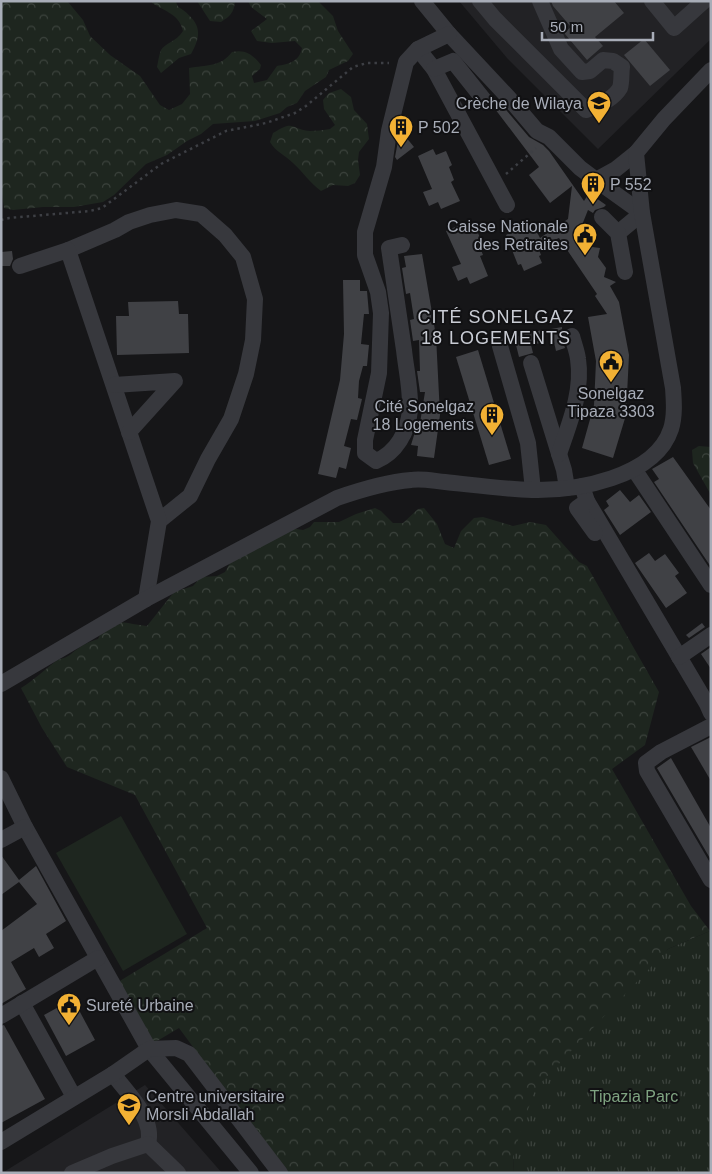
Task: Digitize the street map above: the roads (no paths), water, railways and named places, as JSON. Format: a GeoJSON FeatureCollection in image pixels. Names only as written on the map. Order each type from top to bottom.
{"type":"FeatureCollection","features":[{"type":"Feature","properties":{"kind":"street"},"geometry":{"type":"LineString","coordinates":[[422,1],[449,34],[537,131],[549,137],[580,168],[642,213]]}},
{"type":"Feature","properties":{"kind":"street"},"geometry":{"type":"LineString","coordinates":[[480,1],[495,19],[586,110],[605,102],[613,96],[620,86],[622,67],[613,61],[603,60],[590,71],[582,72],[561,49],[540,1]]}},
{"type":"Feature","properties":{"kind":"street"},"geometry":{"type":"LineString","coordinates":[[652,1],[674,28],[704,1]]}},
{"type":"Feature","properties":{"kind":"street"},"geometry":{"type":"LineString","coordinates":[[402,245],[389,248],[409,387],[410,411],[396,448],[386,457],[376,461],[365,453],[365,440],[379,373],[381,313],[378,292],[364,255],[365,232],[384,167],[389,131],[406,62],[418,50],[449,34]]}},
{"type":"Feature","properties":{"kind":"street"},"geometry":{"type":"LineString","coordinates":[[418,50],[434,69],[506,205]]}},
{"type":"Feature","properties":{"kind":"street"},"geometry":{"type":"LineString","coordinates":[[434,69],[453,60],[484,100]]}},
{"type":"Feature","properties":{"kind":"street"},"geometry":{"type":"LineString","coordinates":[[596,180],[616,169],[636,154],[664,119],[711,70]]}},
{"type":"Feature","properties":{"kind":"street"},"geometry":{"type":"LineString","coordinates":[[1,684],[146,599],[329,502],[362,490],[412,479],[533,490],[579,492],[634,469],[643,463],[663,443],[670,430],[674,409],[673,388],[642,213],[636,154]]}},
{"type":"Feature","properties":{"kind":"street"},"geometry":{"type":"LineString","coordinates":[[20,266],[68,250],[116,230],[129,222],[150,215],[176,210],[201,214],[225,235],[244,257],[255,299],[253,340],[246,374],[231,419],[208,459],[190,496],[159,521]]}},
{"type":"Feature","properties":{"kind":"street"},"geometry":{"type":"LineString","coordinates":[[618,233],[642,213]]}},
{"type":"Feature","properties":{"kind":"street"},"geometry":{"type":"LineString","coordinates":[[602,217],[618,233],[625,272]]}},
{"type":"Feature","properties":{"kind":"street"},"geometry":{"type":"LineString","coordinates":[[68,250],[159,521],[146,599]]}},
{"type":"Feature","properties":{"kind":"street"},"geometry":{"type":"LineString","coordinates":[[559,454],[576,402],[578,388],[578,359],[572,336]]}},
{"type":"Feature","properties":{"kind":"street"},"geometry":{"type":"LineString","coordinates":[[500,346],[528,442],[533,490]]}},
{"type":"Feature","properties":{"kind":"street"},"geometry":{"type":"LineString","coordinates":[[531,363],[564,470],[609,539],[708,704],[711,713]]}},
{"type":"Feature","properties":{"kind":"street"},"geometry":{"type":"LineString","coordinates":[[114,385],[175,381],[129,432]]}},
{"type":"Feature","properties":{"kind":"street"},"geometry":{"type":"LineString","coordinates":[[634,469],[711,585]]}},
{"type":"Feature","properties":{"kind":"street"},"geometry":{"type":"LineString","coordinates":[[680,657],[711,635]]}},
{"type":"Feature","properties":{"kind":"street"},"geometry":{"type":"LineString","coordinates":[[711,726],[661,752],[646,763],[647,771],[711,880]]}},
{"type":"Feature","properties":{"kind":"street"},"geometry":{"type":"LineString","coordinates":[[1,778],[25,827],[148,1049],[250,1173]]}},
{"type":"Feature","properties":{"kind":"street"},"geometry":{"type":"LineString","coordinates":[[1,840],[25,827]]}},
{"type":"Feature","properties":{"kind":"street"},"geometry":{"type":"LineString","coordinates":[[1,1016],[98,958]]}},
{"type":"Feature","properties":{"kind":"street"},"geometry":{"type":"LineString","coordinates":[[22,1003],[74,1097]]}},
{"type":"Feature","properties":{"kind":"street"},"geometry":{"type":"LineString","coordinates":[[1,1142],[113,1074],[148,1049],[176,1048],[189,1054],[280,1173]]}},
{"type":"Feature","properties":{"kind":"street"},"geometry":{"type":"LineString","coordinates":[[113,1074],[144,1117],[150,1135],[148,1144]]}},
{"type":"Feature","properties":{"kind":"street"},"geometry":{"type":"LineString","coordinates":[[72,1173],[106,1158],[148,1144]]}},
{"type":"Feature","properties":{"kind":"street"},"geometry":{"type":"LineString","coordinates":[[148,1144],[178,1173]]}},
{"type":"Feature","properties":{"kind":"place","name":"Crèche de Wilaya"},"geometry":{"type":"Point","coordinates":[599,124]}},
{"type":"Feature","properties":{"kind":"place","name":"P 502"},"geometry":{"type":"Point","coordinates":[401,148]}},
{"type":"Feature","properties":{"kind":"place","name":"P 552"},"geometry":{"type":"Point","coordinates":[593,205]}},
{"type":"Feature","properties":{"kind":"place","name":"Caisse Nationale des Retraites"},"geometry":{"type":"Point","coordinates":[585,256]}},
{"type":"Feature","properties":{"kind":"place","name":"Sonelgaz Tipaza 3303"},"geometry":{"type":"Point","coordinates":[611,383]}},
{"type":"Feature","properties":{"kind":"place","name":"Cité Sonelgaz 18 Logements"},"geometry":{"type":"Point","coordinates":[492,436]}},
{"type":"Feature","properties":{"kind":"place","name":"Sureté Urbaine"},"geometry":{"type":"Point","coordinates":[69,1026]}},
{"type":"Feature","properties":{"kind":"place","name":"Centre universitaire Morsli Abdallah"},"geometry":{"type":"Point","coordinates":[129,1126]}},
{"type":"Feature","properties":{"kind":"district","name":"CITÉ SONELGAZ 18 LOGEMENTS"},"geometry":{"type":"Point","coordinates":[496,327]}},
{"type":"Feature","properties":{"kind":"park label","name":"Tipazia Parc"},"geometry":{"type":"Point","coordinates":[634,1096]}}]}
